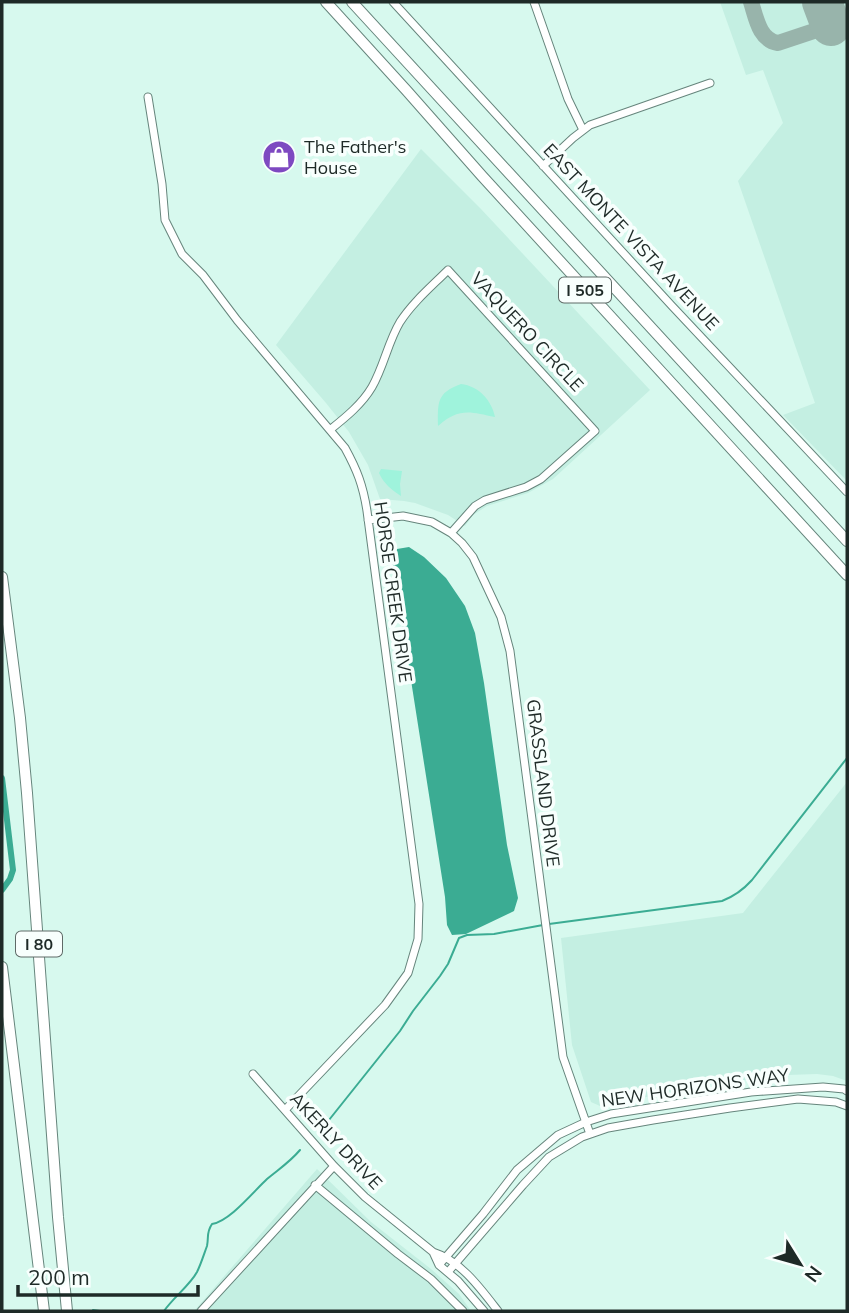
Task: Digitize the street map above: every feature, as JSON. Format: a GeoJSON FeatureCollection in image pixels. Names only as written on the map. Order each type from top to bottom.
{"type":"FeatureCollection","features":[{"type":"Feature","properties":{"kind":"highway","name":"I 505"},"geometry":{"type":"LineString","coordinates":[[326,2],[481,176],[847,575]]}},
{"type":"Feature","properties":{"kind":"highway","name":"I 505"},"geometry":{"type":"LineString","coordinates":[[352,2],[847,541]]}},
{"type":"Feature","properties":{"kind":"highway","name":"I 80"},"geometry":{"type":"LineString","coordinates":[[2,577],[27,793],[67,1311]]}},
{"type":"Feature","properties":{"kind":"highway","name":"I 80"},"geometry":{"type":"LineString","coordinates":[[2,967],[41,1292],[41,1311]]}},
{"type":"Feature","properties":{"kind":"street","name":"EAST MONTE VISTA AVENUE"},"geometry":{"type":"LineString","coordinates":[[393,2],[847,492]]}},
{"type":"Feature","properties":{"kind":"street"},"geometry":{"type":"LineString","coordinates":[[534,2],[568,99],[583,130]]}},
{"type":"Feature","properties":{"kind":"street"},"geometry":{"type":"LineString","coordinates":[[544,166],[590,125],[710,83]]}},
{"type":"Feature","properties":{"kind":"street","name":"HORSE CREEK DRIVE"},"geometry":{"type":"LineString","coordinates":[[148,97],[165,220],[182,254],[203,275],[237,320],[345,448],[357,469],[368,520],[419,904],[418,939],[408,973],[385,1005],[285,1110]]}},
{"type":"Feature","properties":{"kind":"street","name":"VAQUERO CIRCLE"},"geometry":{"type":"LineString","coordinates":[[331,429],[366,397],[376,381],[398,325],[421,295],[448,270],[595,431],[541,479],[474,506],[451,534]]}},
{"type":"Feature","properties":{"kind":"street","name":"GRASSLAND DRIVE"},"geometry":{"type":"LineString","coordinates":[[368,520],[403,516],[432,522],[451,534],[473,557],[501,617],[510,650],[563,1056],[590,1134]]}},
{"type":"Feature","properties":{"kind":"street","name":"AKERLY DRIVE"},"geometry":{"type":"LineString","coordinates":[[253,1074],[365,1197],[433,1252],[446,1256],[476,1284],[498,1311]]}},
{"type":"Feature","properties":{"kind":"street","name":"NEW HORIZONS WAY"},"geometry":{"type":"LineString","coordinates":[[439,1265],[517,1170],[558,1135],[586,1122],[611,1114],[751,1092],[823,1087],[847,1091]]}},
{"type":"Feature","properties":{"kind":"street","name":"NEW HORIZONS WAY"},"geometry":{"type":"LineString","coordinates":[[448,1272],[550,1157],[582,1137],[608,1128],[653,1120],[799,1099],[836,1102],[847,1106]]}},
{"type":"Feature","properties":{"kind":"street"},"geometry":{"type":"LineString","coordinates":[[201,1311],[334,1166]]}},
{"type":"Feature","properties":{"kind":"street"},"geometry":{"type":"LineString","coordinates":[[315,1185],[431,1279],[463,1311]]}},
{"type":"Feature","properties":{"kind":"street","name":"AKERLY DRIVE"},"geometry":{"type":"LineString","coordinates":[[433,1252],[439,1265],[470,1293],[484,1311]]}},
{"type":"Feature","properties":{"kind":"shaded area"},"geometry":{"type":"Polygon","coordinates":[[[720,2],[847,2],[847,481],[783,415],[815,403],[738,181],[783,123],[763,70],[746,75],[720,2]]]}},
{"type":"Feature","properties":{"kind":"shaded area"},"geometry":{"type":"Polygon","coordinates":[[[421,149],[481,209],[650,390],[553,479],[528,493],[487,506],[473,515],[465,526],[448,515],[415,503],[380,499],[368,465],[349,432],[276,345],[421,149]]]}},
{"type":"Feature","properties":{"kind":"shaded area"},"geometry":{"type":"Polygon","coordinates":[[[461,384],[468,385],[484,395],[495,417],[465,412],[452,416],[438,426],[440,400],[447,391],[461,384]]]}},
{"type":"Feature","properties":{"kind":"shaded area"},"geometry":{"type":"Polygon","coordinates":[[[381,469],[402,471],[401,496],[383,480],[379,473],[381,469]]]}},
{"type":"Feature","properties":{"kind":"shaded area"},"geometry":{"type":"Polygon","coordinates":[[[409,547],[446,578],[465,606],[475,633],[507,845],[518,898],[514,911],[466,934],[452,935],[447,925],[445,897],[392,559],[397,549],[409,547]]]}},
{"type":"Feature","properties":{"kind":"shaded area"},"geometry":{"type":"Polygon","coordinates":[[[847,782],[847,1081],[817,1074],[787,1075],[718,1083],[600,1106],[591,1102],[572,1045],[561,938],[743,913],[847,782]]]}},
{"type":"Feature","properties":{"kind":"shaded area"},"geometry":{"type":"Polygon","coordinates":[[[317,1169],[371,1222],[459,1294],[471,1311],[194,1311],[317,1169]]]}},
{"type":"Feature","properties":{"kind":"waterway"},"geometry":{"type":"LineString","coordinates":[[549,924],[722,901],[731,897],[752,880],[847,758]]}},
{"type":"Feature","properties":{"kind":"waterway"},"geometry":{"type":"LineString","coordinates":[[2,778],[13,870],[2,890]]}},
{"type":"Feature","properties":{"kind":"waterway"},"geometry":{"type":"LineString","coordinates":[[321,1130],[440,976],[459,938],[543,925]]}},
{"type":"Feature","properties":{"kind":"waterway"},"geometry":{"type":"LineString","coordinates":[[164,1311],[197,1272],[212,1224],[234,1212],[300,1150]]}},
{"type":"Feature","properties":{"kind":"waterway"},"geometry":{"type":"LineString","coordinates":[[93,1310],[100,1311]]}},
{"type":"Feature","properties":{"kind":"taxiway"},"geometry":{"type":"LineString","coordinates":[[751,2],[762,33],[778,43],[847,20]]}},
{"type":"Feature","properties":{"kind":"runway"},"geometry":{"type":"LineString","coordinates":[[822,2],[831,26]]}},
{"type":"Feature","properties":{"kind":"place","name":"The Father's House"},"geometry":{"type":"Point","coordinates":[279,157]}}]}
